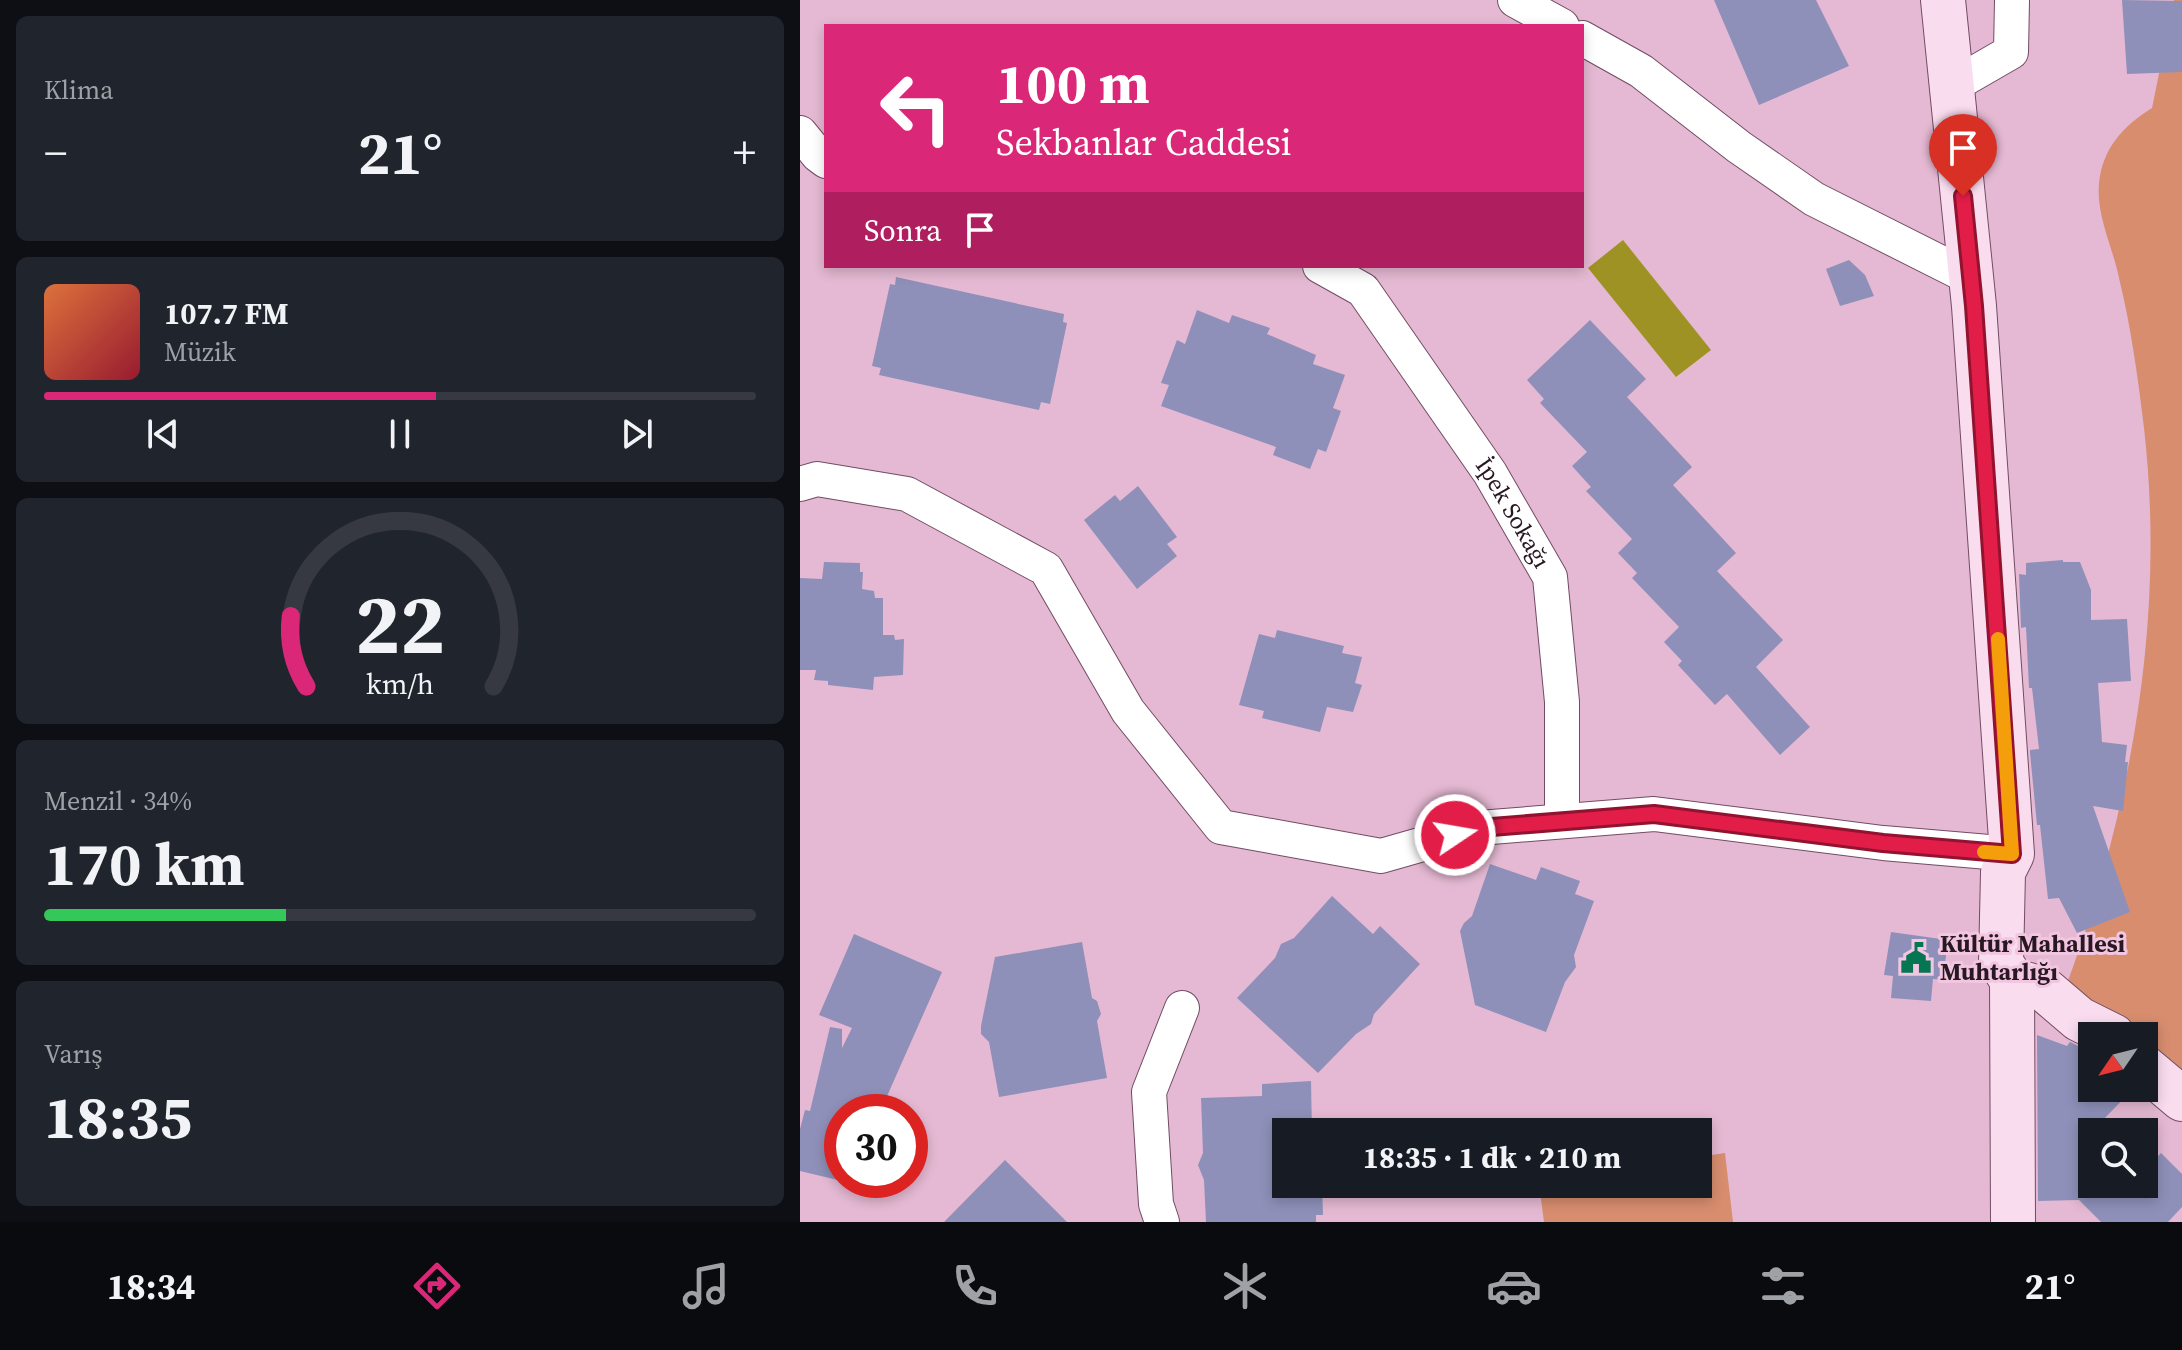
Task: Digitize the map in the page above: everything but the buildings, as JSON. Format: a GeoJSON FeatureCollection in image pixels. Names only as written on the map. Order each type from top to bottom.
{"type":"FeatureCollection","features":[{"type":"Feature","properties":{"kind":"street"},"geometry":{"type":"LineString","coordinates":[[1515,0],[1558,24]]}},
{"type":"Feature","properties":{"kind":"street"},"geometry":{"type":"LineString","coordinates":[[1943,0],[1971,278],[2012,854],[2003,872],[2001,963],[2012,980],[2013,1222]]}},
{"type":"Feature","properties":{"kind":"street"},"geometry":{"type":"LineString","coordinates":[[1952,86],[2011,52],[2012,0]]}},
{"type":"Feature","properties":{"kind":"street"},"geometry":{"type":"LineString","coordinates":[[1584,39],[1641,71],[1739,147],[1814,199],[1971,278]]}},
{"type":"Feature","properties":{"kind":"street"},"geometry":{"type":"LineString","coordinates":[[800,133],[824,160]]}},
{"type":"Feature","properties":{"kind":"street","name":"İpek Sokağı"},"geometry":{"type":"LineString","coordinates":[[1324,268],[1363,290],[1490,473],[1550,577],[1562,702],[1562,821]]}},
{"type":"Feature","properties":{"kind":"street"},"geometry":{"type":"LineString","coordinates":[[800,484],[817,479],[907,494],[1046,569],[1128,711],[1221,827],[1381,856],[1479,828],[1654,814],[1883,843],[2012,854]]}},
{"type":"Feature","properties":{"kind":"street"},"geometry":{"type":"LineString","coordinates":[[2012,980],[2045,990],[2085,1022]]}},
{"type":"Feature","properties":{"kind":"street"},"geometry":{"type":"LineString","coordinates":[[1162,1222],[1156,1204],[1149,1092],[1182,1008]]}},
{"type":"Feature","properties":{"kind":"street"},"geometry":{"type":"LineString","coordinates":[[2158,1079],[2182,1099]]}},
{"type":"Feature","properties":{"kind":"shaded area"},"geometry":{"type":"Polygon","coordinates":[[[2174,0],[2182,0],[2182,1087],[2158,1068],[2158,1022],[2102,1022],[2064,992],[2088,924],[2125,785],[2146,643],[2150,500],[2144,428],[2131,334],[2100,208],[2099,184],[2109,149],[2123,131],[2152,108],[2174,0]]]}},
{"type":"Feature","properties":{"kind":"shaded area"},"geometry":{"type":"Polygon","coordinates":[[[1623,240],[1711,350],[1676,377],[1588,268],[1623,240]]]}},
{"type":"Feature","properties":{"kind":"shaded area"},"geometry":{"type":"Polygon","coordinates":[[[1725,1153],[1733,1222],[1544,1222],[1541,1198],[1712,1198],[1712,1155],[1725,1153]]]}},
{"type":"Feature","properties":{"kind":"slow traffic"},"geometry":{"type":"LineString","coordinates":[[1984,852],[2012,854],[1998,639]]}},
{"type":"Feature","properties":{"kind":"place","name":"Kültür Mahallesi Muhtarlığı"},"geometry":{"type":"Point","coordinates":[1916,958]}},
{"type":"Feature","properties":{"kind":"route"},"geometry":{"type":"LineString","coordinates":[[1455,835],[1479,828],[1654,814],[1883,843],[2012,854],[1974,306],[1963,196]]}}]}
